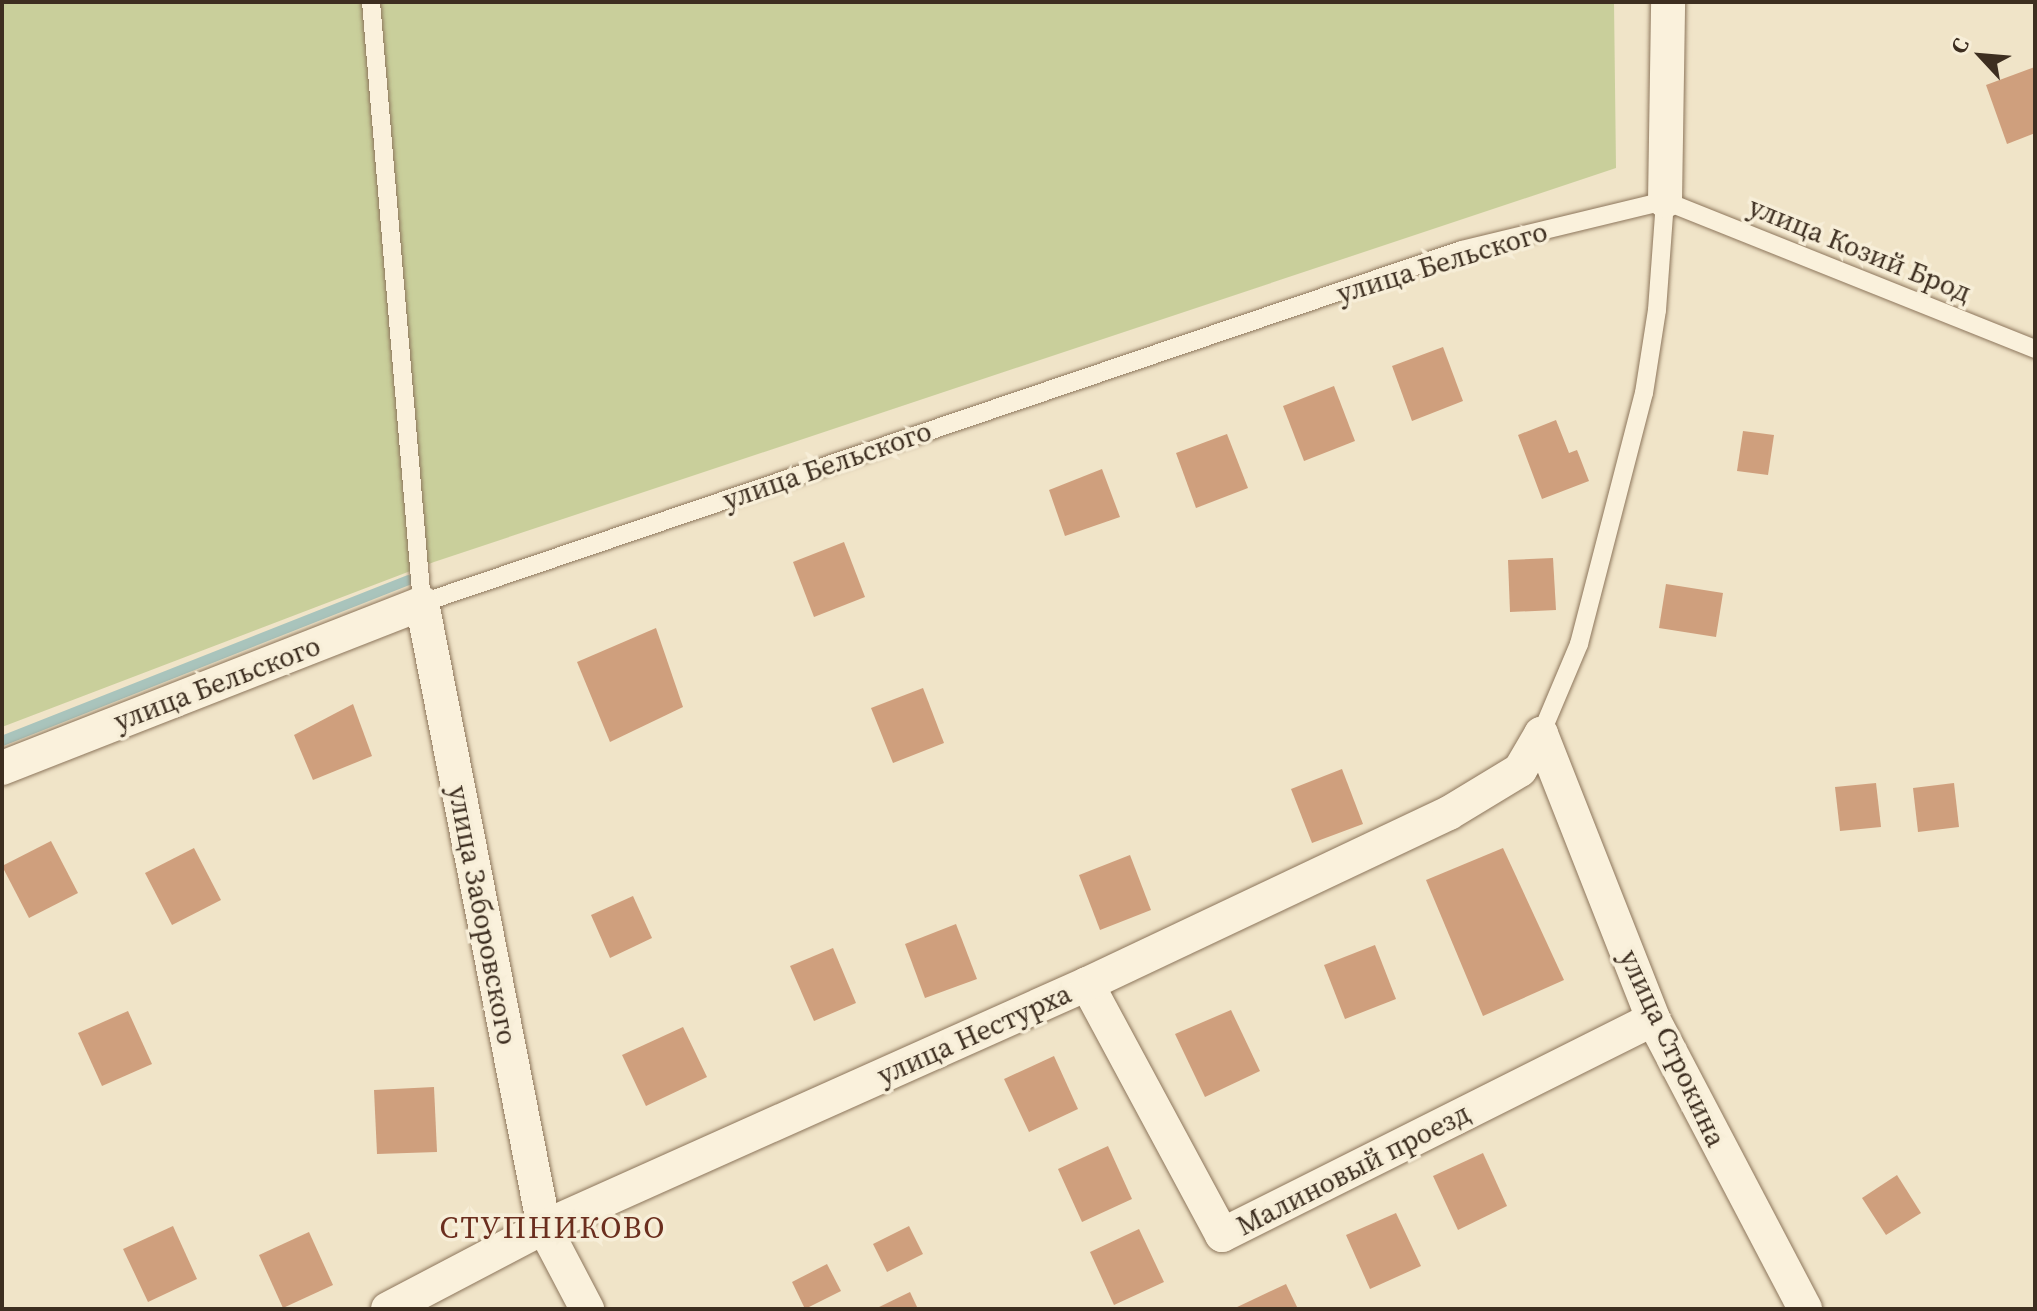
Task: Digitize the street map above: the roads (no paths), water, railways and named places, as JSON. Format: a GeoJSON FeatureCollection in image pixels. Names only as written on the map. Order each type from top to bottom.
{"type":"FeatureCollection","features":[{"type":"Feature","properties":{"kind":"street"},"geometry":{"type":"LineString","coordinates":[[1665,201],[1668,2]]}},
{"type":"Feature","properties":{"kind":"street","name":"улица Бельского"},"geometry":{"type":"LineString","coordinates":[[2,768],[422,603]]}},
{"type":"Feature","properties":{"kind":"street","name":"улица Заборовского"},"geometry":{"type":"LineString","coordinates":[[422,603],[544,1227],[587,1309]]}},
{"type":"Feature","properties":{"kind":"street","name":"улица Нестурха"},"geometry":{"type":"LineString","coordinates":[[388,1309],[544,1227],[1087,984],[1449,813],[1520,770],[1541,734]]}},
{"type":"Feature","properties":{"kind":"street","name":"улица Строкина"},"geometry":{"type":"LineString","coordinates":[[1541,734],[1653,1019],[1805,1309]]}},
{"type":"Feature","properties":{"kind":"street","name":"Малиновый проезд"},"geometry":{"type":"LineString","coordinates":[[1087,984],[1222,1235],[1653,1019]]}},
{"type":"Feature","properties":{"kind":"lane"},"geometry":{"type":"LineString","coordinates":[[371,2],[422,603]]}},
{"type":"Feature","properties":{"kind":"lane"},"geometry":{"type":"LineString","coordinates":[[1541,734],[1579,644],[1644,393],[1657,310],[1665,201]]}},
{"type":"Feature","properties":{"kind":"lane","name":"улица Бельского"},"geometry":{"type":"LineString","coordinates":[[422,603],[1462,250],[1665,201]]}},
{"type":"Feature","properties":{"kind":"lane","name":"улица Козий Брод"},"geometry":{"type":"LineString","coordinates":[[1665,201],[2035,349]]}},
{"type":"Feature","properties":{"kind":"waterway"},"geometry":{"type":"LineString","coordinates":[[2,741],[408,580]]}},
{"type":"Feature","properties":{"kind":"district","name":"СТУПНИКОВО"},"geometry":{"type":"Point","coordinates":[553,1228]}}]}
